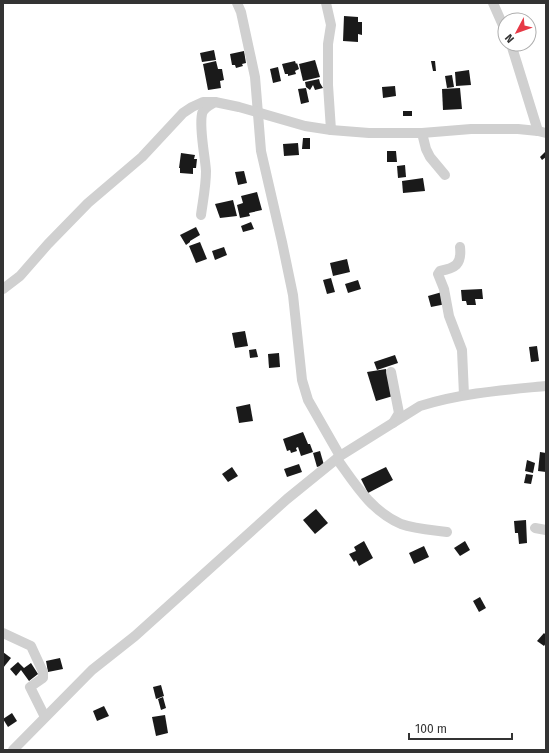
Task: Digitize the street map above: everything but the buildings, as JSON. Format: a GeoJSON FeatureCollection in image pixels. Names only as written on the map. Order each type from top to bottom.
{"type":"FeatureCollection","features":[{"type":"Feature","properties":{"kind":"street"},"geometry":{"type":"LineString","coordinates":[[237,3],[241,12],[255,77],[261,151],[293,295],[302,380],[308,400],[338,458],[363,495],[385,514],[401,523],[447,532]]}},
{"type":"Feature","properties":{"kind":"street"},"geometry":{"type":"LineString","coordinates":[[326,3],[331,25],[328,44],[328,86],[331,130]]}},
{"type":"Feature","properties":{"kind":"street"},"geometry":{"type":"LineString","coordinates":[[3,289],[20,276],[48,244],[88,203],[142,157],[183,114],[192,107],[203,102],[215,102],[239,107],[258,114],[305,126],[369,133],[422,133],[471,129],[518,129],[542,132],[514,52]]}},
{"type":"Feature","properties":{"kind":"street"},"geometry":{"type":"LineString","coordinates":[[201,215],[205,191],[206,171],[202,134],[202,113],[206,107],[215,102]]}},
{"type":"Feature","properties":{"kind":"street"},"geometry":{"type":"LineString","coordinates":[[422,133],[426,149],[430,157],[445,175]]}},
{"type":"Feature","properties":{"kind":"street"},"geometry":{"type":"LineString","coordinates":[[460,248],[461,257],[459,262],[452,268],[440,271],[438,274],[444,289],[448,316],[462,350],[464,395]]}},
{"type":"Feature","properties":{"kind":"street"},"geometry":{"type":"LineString","coordinates":[[391,372],[400,413],[393,423]]}},
{"type":"Feature","properties":{"kind":"street"},"geometry":{"type":"LineString","coordinates":[[13,750],[92,670],[135,636],[287,499],[338,458],[420,406],[464,395],[546,386]]}},
{"type":"Feature","properties":{"kind":"street"},"geometry":{"type":"LineString","coordinates":[[535,528],[546,530]]}},
{"type":"Feature","properties":{"kind":"street"},"geometry":{"type":"LineString","coordinates":[[3,633],[31,646],[44,676],[30,687],[45,716]]}}]}
